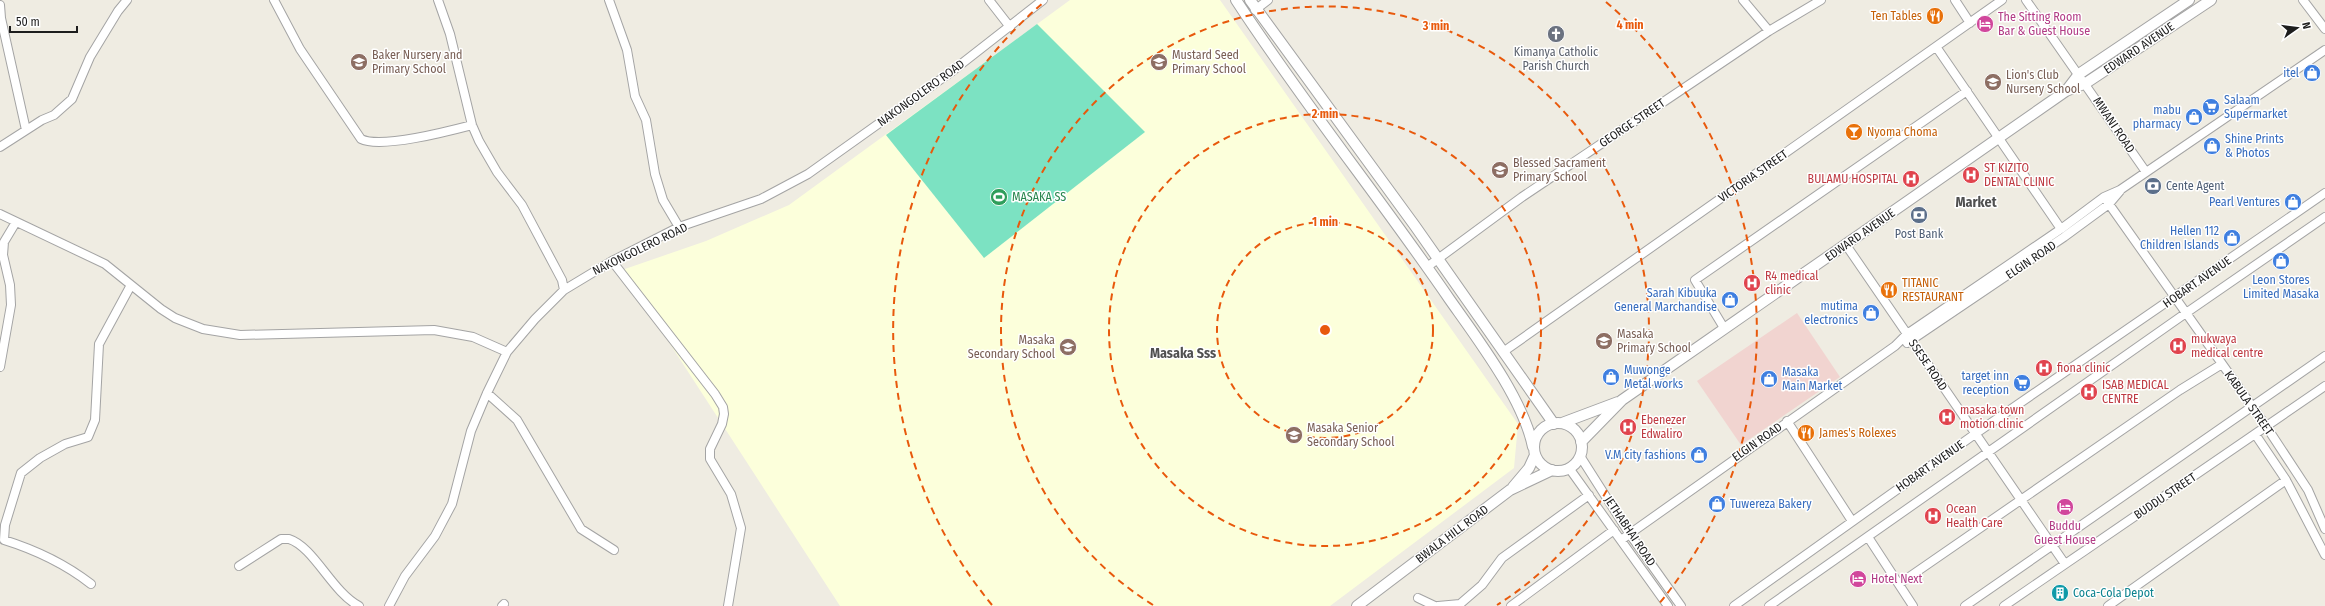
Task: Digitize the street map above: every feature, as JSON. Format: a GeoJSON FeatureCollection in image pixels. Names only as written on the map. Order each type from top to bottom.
{"type":"FeatureCollection","features":[{"type":"Feature","properties":{"kind":"street"},"geometry":{"type":"LineString","coordinates":[[0,147],[26,130],[54,115],[72,99],[90,57],[118,11],[127,0]]}},
{"type":"Feature","properties":{"kind":"street"},"geometry":{"type":"LineString","coordinates":[[274,0],[300,49],[361,139],[373,143],[431,136],[472,125]]}},
{"type":"Feature","properties":{"kind":"street"},"geometry":{"type":"LineString","coordinates":[[438,0],[455,52],[472,125],[497,172],[510,188],[530,219],[562,280],[564,290]]}},
{"type":"Feature","properties":{"kind":"street"},"geometry":{"type":"LineString","coordinates":[[609,0],[627,50],[634,91],[646,120],[655,174],[661,194],[680,228]]}},
{"type":"Feature","properties":{"kind":"street"},"geometry":{"type":"LineString","coordinates":[[989,0],[1010,27]]}},
{"type":"Feature","properties":{"kind":"street","name":"NAKONGOLERO ROAD"},"geometry":{"type":"LineString","coordinates":[[389,606],[405,576],[435,536],[452,504],[471,432],[487,393],[507,352],[535,319],[564,290],[612,260],[680,228],[761,199],[808,174],[951,72],[1043,0]]}},
{"type":"Feature","properties":{"kind":"street"},"geometry":{"type":"LineString","coordinates":[[1236,0],[1276,61],[1427,267],[1491,359],[1529,427],[1534,451],[1542,465],[1552,470],[1569,468],[1580,456],[1582,442],[1576,430],[1558,423],[1503,352],[1438,259],[1255,10],[1250,0]]}},
{"type":"Feature","properties":{"kind":"street"},"geometry":{"type":"LineString","coordinates":[[1255,10],[1268,0]]}},
{"type":"Feature","properties":{"kind":"street"},"geometry":{"type":"LineString","coordinates":[[1743,0],[1769,31]]}},
{"type":"Feature","properties":{"kind":"street","name":"GEORGE STREET"},"geometry":{"type":"LineString","coordinates":[[1427,267],[1522,197],[1769,31],[1821,0]]}},
{"type":"Feature","properties":{"kind":"street"},"geometry":{"type":"LineString","coordinates":[[1955,0],[1970,23]]}},
{"type":"Feature","properties":{"kind":"street","name":"VICTORIA STREET"},"geometry":{"type":"LineString","coordinates":[[1503,352],[1937,48],[2002,0]]}},
{"type":"Feature","properties":{"kind":"street","name":"MWANI ROAD"},"geometry":{"type":"LineString","coordinates":[[2026,0],[2086,83],[2146,172]]}},
{"type":"Feature","properties":{"kind":"street","name":"EDWARD AVENUE"},"geometry":{"type":"LineString","coordinates":[[2066,91],[2079,74],[2189,0]]}},
{"type":"Feature","properties":{"kind":"street","name":"EDWARD AVENUE"},"geometry":{"type":"LineString","coordinates":[[1582,442],[1622,400],[1724,328],[1999,139],[2066,91],[2086,83],[2210,0]]}},
{"type":"Feature","properties":{"kind":"street"},"geometry":{"type":"LineString","coordinates":[[2303,0],[2325,29]]}},
{"type":"Feature","properties":{"kind":"street"},"geometry":{"type":"LineString","coordinates":[[0,5],[1,18],[26,130]]}},
{"type":"Feature","properties":{"kind":"street"},"geometry":{"type":"LineString","coordinates":[[1937,48],[2061,229]]}},
{"type":"Feature","properties":{"kind":"street","name":"ELGIN ROAD"},"geometry":{"type":"LineString","coordinates":[[1909,338],[2104,197],[2120,190],[2325,50]]}},
{"type":"Feature","properties":{"kind":"street"},"geometry":{"type":"LineString","coordinates":[[1724,328],[1695,280],[1967,91]]}},
{"type":"Feature","properties":{"kind":"street","name":"ELGIN ROAD"},"geometry":{"type":"LineString","coordinates":[[1621,540],[1895,346],[2109,204],[2120,190]]}},
{"type":"Feature","properties":{"kind":"street","name":"HOBART AVENUE"},"geometry":{"type":"LineString","coordinates":[[1734,606],[1975,434],[2325,193]]}},
{"type":"Feature","properties":{"kind":"street","name":"KABULA STREET"},"geometry":{"type":"LineString","coordinates":[[2104,197],[2266,426],[2304,485],[2325,529]]}},
{"type":"Feature","properties":{"kind":"street"},"geometry":{"type":"LineString","coordinates":[[0,214],[105,264],[175,318],[190,326],[220,333],[240,335],[434,330],[474,337],[507,352]]}},
{"type":"Feature","properties":{"kind":"street","name":"HOBART AVENUE"},"geometry":{"type":"LineString","coordinates":[[1769,606],[2186,312],[2325,217]]}},
{"type":"Feature","properties":{"kind":"street"},"geometry":{"type":"LineString","coordinates":[[0,366],[11,305],[10,286],[3,255],[4,242],[16,222]]}},
{"type":"Feature","properties":{"kind":"street","name":"SSESE ROAD"},"geometry":{"type":"LineString","coordinates":[[1846,245],[2065,564]]}},
{"type":"Feature","properties":{"kind":"street"},"geometry":{"type":"LineString","coordinates":[[612,260],[715,394],[723,407],[722,424],[709,454],[714,467],[731,494],[742,531],[728,606]]}},
{"type":"Feature","properties":{"kind":"street"},"geometry":{"type":"LineString","coordinates":[[91,584],[60,562],[36,550],[4,540],[5,525],[21,473],[40,458],[65,444],[88,437],[95,420],[99,344],[131,285]]}},
{"type":"Feature","properties":{"kind":"street"},"geometry":{"type":"LineString","coordinates":[[1965,606],[2325,356]]}},
{"type":"Feature","properties":{"kind":"street"},"geometry":{"type":"LineString","coordinates":[[1898,584],[2180,390],[2222,364]]}},
{"type":"Feature","properties":{"kind":"street","name":"BUDDU STREET"},"geometry":{"type":"LineString","coordinates":[[2004,606],[2325,386]]}},
{"type":"Feature","properties":{"kind":"street"},"geometry":{"type":"LineString","coordinates":[[487,393],[517,420],[581,529],[614,550]]}},
{"type":"Feature","properties":{"kind":"street"},"geometry":{"type":"LineString","coordinates":[[1510,490],[1529,468],[1540,431],[1546,425],[1558,423],[1622,400]]}},
{"type":"Feature","properties":{"kind":"street"},"geometry":{"type":"LineString","coordinates":[[1787,421],[1852,521]]}},
{"type":"Feature","properties":{"kind":"street"},"geometry":{"type":"LineString","coordinates":[[2255,434],[2286,480],[2325,554]]}},
{"type":"Feature","properties":{"kind":"street","name":"JETHABHAI ROAD"},"geometry":{"type":"LineString","coordinates":[[1580,456],[1629,533],[1680,606]]}},
{"type":"Feature","properties":{"kind":"street","name":"JETHABHAI ROAD"},"geometry":{"type":"LineString","coordinates":[[1569,468],[1668,606]]}},
{"type":"Feature","properties":{"kind":"street","name":"BWALA HILL ROAD"},"geometry":{"type":"LineString","coordinates":[[1358,606],[1510,490],[1552,470]]}},
{"type":"Feature","properties":{"kind":"street"},"geometry":{"type":"LineString","coordinates":[[2108,606],[2286,480]]}},
{"type":"Feature","properties":{"kind":"street"},"geometry":{"type":"LineString","coordinates":[[1438,606],[1460,604],[1482,584],[1502,558],[1589,495]]}},
{"type":"Feature","properties":{"kind":"street"},"geometry":{"type":"LineString","coordinates":[[1511,606],[1614,530]]}},
{"type":"Feature","properties":{"kind":"street"},"geometry":{"type":"LineString","coordinates":[[1868,537],[1913,606]]}},
{"type":"Feature","properties":{"kind":"street"},"geometry":{"type":"LineString","coordinates":[[239,566],[281,540],[289,539],[304,550],[347,598],[359,606]]}},
{"type":"Feature","properties":{"kind":"street"},"geometry":{"type":"LineString","coordinates":[[1418,598],[1434,606]]}},
{"type":"Feature","properties":{"kind":"shaded area","name":"Masaka Secondary School"},"geometry":{"type":"Polygon","coordinates":[[[1070,0],[1220,0],[1518,424],[1514,468],[1330,606],[840,606],[622,270],[706,241],[789,205],[1070,0]]]}},
{"type":"Feature","properties":{"kind":"shaded area","name":"Masaka Main Market"},"geometry":{"type":"Polygon","coordinates":[[[1797,313],[1840,377],[1741,445],[1697,381],[1797,313]]]}},
{"type":"Feature","properties":{"kind":"green space","name":"MASAKA SS"},"geometry":{"type":"Polygon","coordinates":[[[1037,24],[1145,132],[984,258],[886,135],[1037,24]]]}},
{"type":"Feature","properties":{"kind":"place","name":"Ten Tables"},"geometry":{"type":"Point","coordinates":[1935,16]}},
{"type":"Feature","properties":{"kind":"place","name":"The Sitting Room Bar & Guest House"},"geometry":{"type":"Point","coordinates":[1985,24]}},
{"type":"Feature","properties":{"kind":"place","name":"Kimanya Catholic Parish Church"},"geometry":{"type":"Point","coordinates":[1556,34]}},
{"type":"Feature","properties":{"kind":"place","name":"Baker Nursery and Primary School"},"geometry":{"type":"Point","coordinates":[359,62]}},
{"type":"Feature","properties":{"kind":"place","name":"Mustard Seed Primary School"},"geometry":{"type":"Point","coordinates":[1159,62]}},
{"type":"Feature","properties":{"kind":"place","name":"itel"},"geometry":{"type":"Point","coordinates":[2312,73]}},
{"type":"Feature","properties":{"kind":"place","name":"Lion's Club Nursery School"},"geometry":{"type":"Point","coordinates":[1993,82]}},
{"type":"Feature","properties":{"kind":"place","name":"Salaam Supermarket"},"geometry":{"type":"Point","coordinates":[2211,107]}},
{"type":"Feature","properties":{"kind":"place","name":"mabu pharmacy"},"geometry":{"type":"Point","coordinates":[2194,117]}},
{"type":"Feature","properties":{"kind":"place","name":"Nyoma Choma"},"geometry":{"type":"Point","coordinates":[1854,132]}},
{"type":"Feature","properties":{"kind":"place","name":"Shine Prints & Photos"},"geometry":{"type":"Point","coordinates":[2212,146]}},
{"type":"Feature","properties":{"kind":"place","name":"Blessed Sacrament Primary School"},"geometry":{"type":"Point","coordinates":[1500,170]}},
{"type":"Feature","properties":{"kind":"place","name":"ST KIZITO DENTAL CLINIC"},"geometry":{"type":"Point","coordinates":[1971,175]}},
{"type":"Feature","properties":{"kind":"place","name":"BULAMU HOSPITAL"},"geometry":{"type":"Point","coordinates":[1911,179]}},
{"type":"Feature","properties":{"kind":"place","name":"Cente Agent"},"geometry":{"type":"Point","coordinates":[2153,186]}},
{"type":"Feature","properties":{"kind":"place","name":"MASAKA SS"},"geometry":{"type":"Point","coordinates":[999,197]}},
{"type":"Feature","properties":{"kind":"place","name":"Pearl Ventures"},"geometry":{"type":"Point","coordinates":[2293,202]}},
{"type":"Feature","properties":{"kind":"place","name":"Post Bank"},"geometry":{"type":"Point","coordinates":[1919,215]}},
{"type":"Feature","properties":{"kind":"place","name":"Hellen 112 Children Islands"},"geometry":{"type":"Point","coordinates":[2232,238]}},
{"type":"Feature","properties":{"kind":"place","name":"Leon Stores Limited Masaka"},"geometry":{"type":"Point","coordinates":[2281,261]}},
{"type":"Feature","properties":{"kind":"place","name":"R4 medical clinic"},"geometry":{"type":"Point","coordinates":[1752,283]}},
{"type":"Feature","properties":{"kind":"place","name":"TITANIC RESTAURANT"},"geometry":{"type":"Point","coordinates":[1889,290]}},
{"type":"Feature","properties":{"kind":"place","name":"Sarah Kibuuka General Marchandise"},"geometry":{"type":"Point","coordinates":[1730,300]}},
{"type":"Feature","properties":{"kind":"place","name":"mutima electronics"},"geometry":{"type":"Point","coordinates":[1871,313]}},
{"type":"Feature","properties":{"kind":"place","name":"Masaka Primary School"},"geometry":{"type":"Point","coordinates":[1604,341]}},
{"type":"Feature","properties":{"kind":"place","name":"mukwaya medical centre"},"geometry":{"type":"Point","coordinates":[2178,346]}},
{"type":"Feature","properties":{"kind":"place","name":"Masaka Secondary School"},"geometry":{"type":"Point","coordinates":[1068,347]}},
{"type":"Feature","properties":{"kind":"place","name":"fiona clinic"},"geometry":{"type":"Point","coordinates":[2044,368]}},
{"type":"Feature","properties":{"kind":"place","name":"Muwonge Metal works"},"geometry":{"type":"Point","coordinates":[1611,377]}},
{"type":"Feature","properties":{"kind":"place","name":"Masaka Main Market"},"geometry":{"type":"Point","coordinates":[1769,379]}},
{"type":"Feature","properties":{"kind":"place","name":"target inn reception"},"geometry":{"type":"Point","coordinates":[2022,383]}},
{"type":"Feature","properties":{"kind":"place","name":"ISAB MEDICAL CENTRE"},"geometry":{"type":"Point","coordinates":[2089,392]}},
{"type":"Feature","properties":{"kind":"place","name":"masaka town motion clinic"},"geometry":{"type":"Point","coordinates":[1947,417]}},
{"type":"Feature","properties":{"kind":"place","name":"Ebenezer Edwaliro"},"geometry":{"type":"Point","coordinates":[1628,427]}},
{"type":"Feature","properties":{"kind":"place","name":"James's Rolexes"},"geometry":{"type":"Point","coordinates":[1806,433]}},
{"type":"Feature","properties":{"kind":"place","name":"Masaka Senior Secondary School"},"geometry":{"type":"Point","coordinates":[1294,435]}},
{"type":"Feature","properties":{"kind":"place","name":"V.M city fashions"},"geometry":{"type":"Point","coordinates":[1699,455]}},
{"type":"Feature","properties":{"kind":"place","name":"Tuwereza Bakery"},"geometry":{"type":"Point","coordinates":[1717,504]}},
{"type":"Feature","properties":{"kind":"place","name":"Buddu Guest House"},"geometry":{"type":"Point","coordinates":[2065,507]}},
{"type":"Feature","properties":{"kind":"place","name":"Ocean Health Care"},"geometry":{"type":"Point","coordinates":[1933,516]}},
{"type":"Feature","properties":{"kind":"place","name":"Hotel Next"},"geometry":{"type":"Point","coordinates":[1858,579]}},
{"type":"Feature","properties":{"kind":"place","name":"Coca-Cola Depot"},"geometry":{"type":"Point","coordinates":[2060,593]}},
{"type":"Feature","properties":{"kind":"district","name":"Market"},"geometry":{"type":"Point","coordinates":[1976,202]}},
{"type":"Feature","properties":{"kind":"district","name":"Masaka Sss"},"geometry":{"type":"Point","coordinates":[1183,353]}}]}
